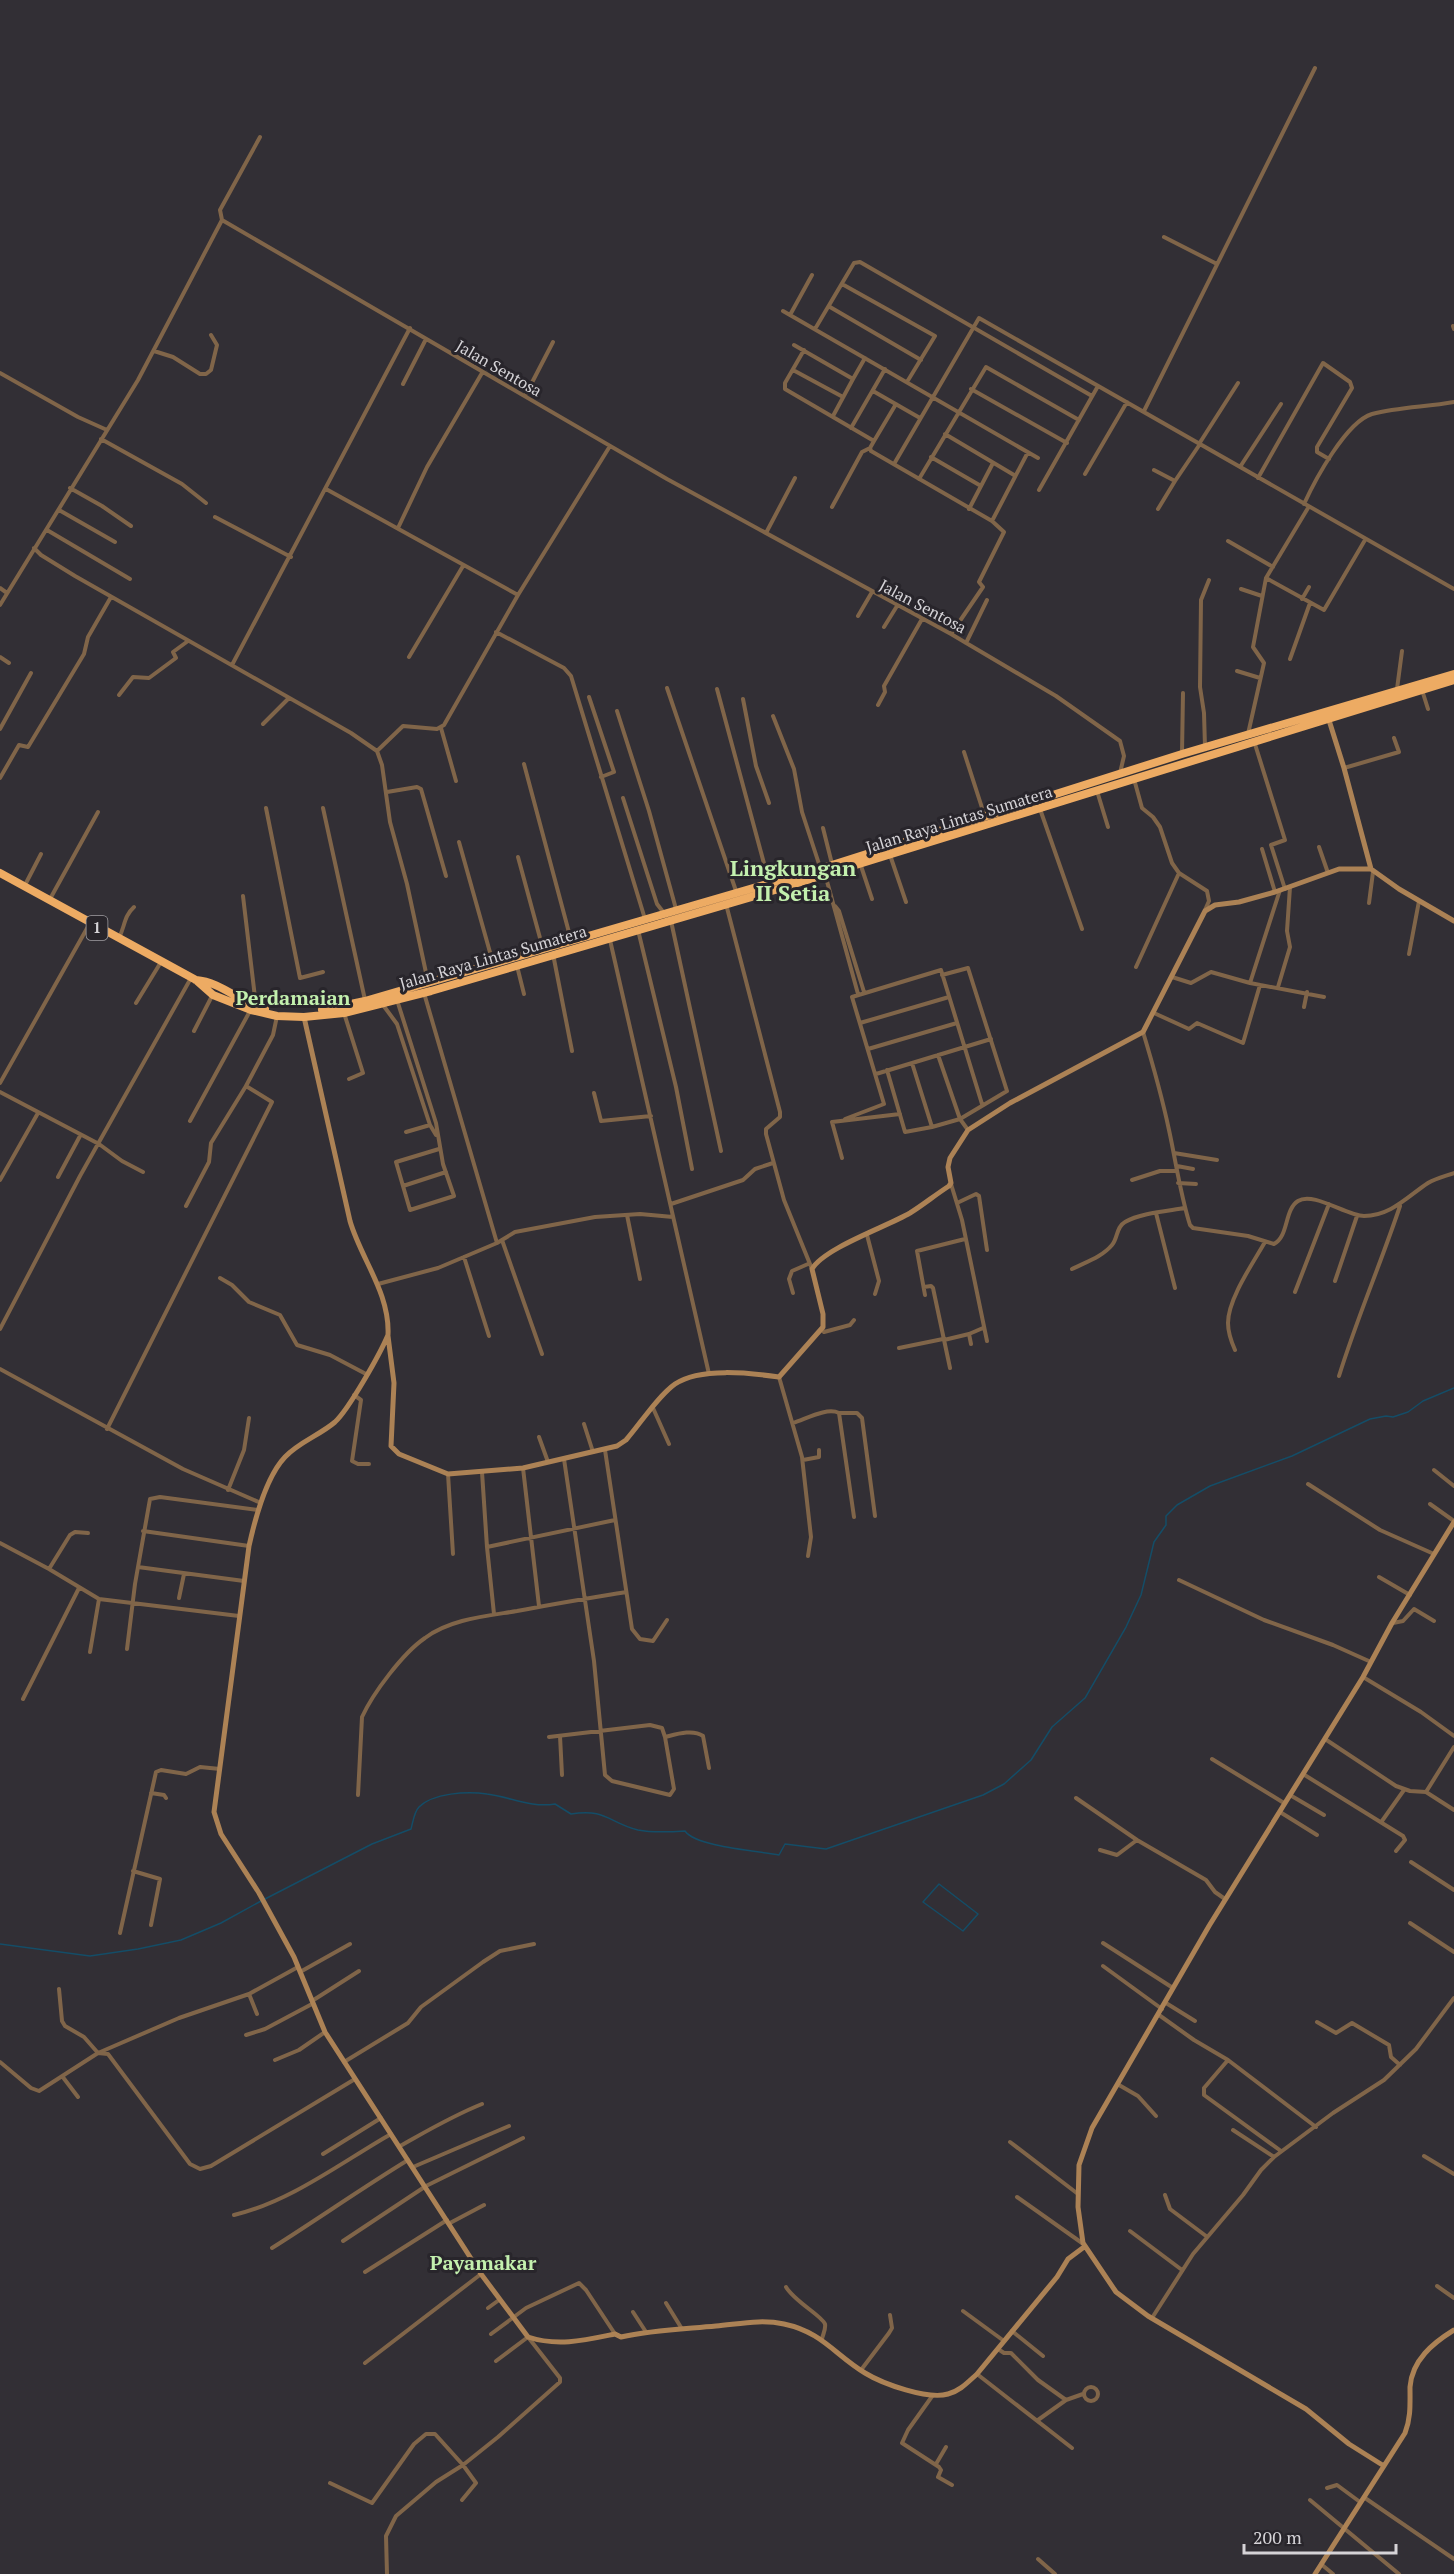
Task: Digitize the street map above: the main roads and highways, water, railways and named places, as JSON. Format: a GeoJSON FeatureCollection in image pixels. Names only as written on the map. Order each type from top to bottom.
{"type":"FeatureCollection","features":[{"type":"Feature","properties":{"kind":"highway","name":"Jalan Raya Lintas Sumatera"},"geometry":{"type":"LineString","coordinates":[[0,873],[193,979],[213,995],[277,1016],[304,1017],[344,1013],[553,954],[645,919],[668,917],[676,909],[769,883],[860,863],[1040,809],[1251,738],[1454,674]]}},
{"type":"Feature","properties":{"kind":"highway","name":"Jalan Raya Lintas Sumatera"},"geometry":{"type":"LineString","coordinates":[[1327,715],[1454,680]]}},
{"type":"Feature","properties":{"kind":"highway","name":"Jalan Raya Lintas Sumatera"},"geometry":{"type":"LineString","coordinates":[[193,979],[209,981],[254,1008],[303,1013],[428,989],[493,963],[571,941],[638,929],[668,917],[726,903],[823,871],[832,865],[1182,754],[1251,738]]}},
{"type":"Feature","properties":{"kind":"waterway"},"geometry":{"type":"LineString","coordinates":[[265,1899],[372,1844],[411,1829],[419,1807],[425,1802],[451,1794],[479,1793],[529,1803],[555,1804],[571,1814],[592,1813],[638,1830],[685,1831],[691,1836],[714,1845],[779,1855],[785,1844],[826,1849],[983,1795],[1004,1784],[1031,1760],[1052,1727],[1085,1698],[1126,1627],[1141,1595],[1154,1542],[1166,1525],[1166,1516],[1177,1505],[1210,1486],[1292,1456],[1370,1419],[1393,1417],[1408,1412],[1423,1401],[1454,1388]]}},
{"type":"Feature","properties":{"kind":"waterway"},"geometry":{"type":"LineString","coordinates":[[939,1884],[978,1914],[963,1931],[923,1902],[939,1884]]}},
{"type":"Feature","properties":{"kind":"waterway"},"geometry":{"type":"LineString","coordinates":[[0,1944],[90,1956],[138,1949],[181,1940],[221,1923],[261,1901]]}},
{"type":"Feature","properties":{"kind":"district","name":"Lingkungan II Setia"},"geometry":{"type":"Point","coordinates":[793,880]}},
{"type":"Feature","properties":{"kind":"district","name":"Perdamaian"},"geometry":{"type":"Point","coordinates":[293,998]}},
{"type":"Feature","properties":{"kind":"district","name":"Payamakar"},"geometry":{"type":"Point","coordinates":[483,2263]}}]}
